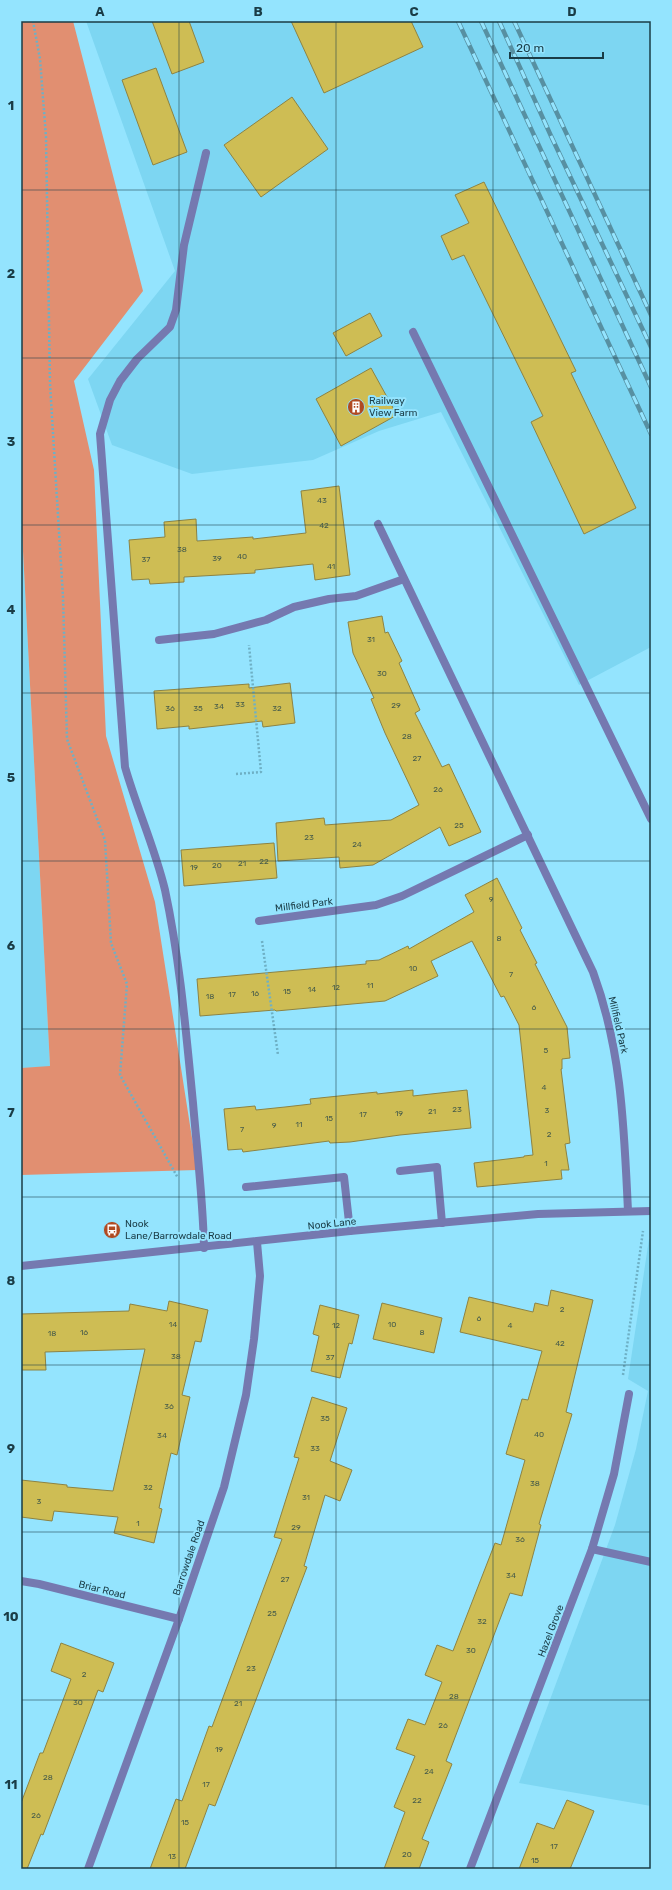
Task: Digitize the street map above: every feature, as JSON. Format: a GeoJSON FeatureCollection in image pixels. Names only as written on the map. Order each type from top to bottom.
{"type":"FeatureCollection","features":[{"type":"Feature","properties":{"kind":"street"},"geometry":{"type":"LineString","coordinates":[[204,1248],[191,1082],[174,937],[155,852],[134,798],[125,767],[100,434],[110,400],[120,381],[137,359],[170,327],[176,310],[184,245],[206,153]]}},
{"type":"Feature","properties":{"kind":"street"},"geometry":{"type":"LineString","coordinates":[[413,332],[651,819]]}},
{"type":"Feature","properties":{"kind":"street","name":"Millfield Park"},"geometry":{"type":"LineString","coordinates":[[378,524],[593,972],[605,1005],[613,1040],[624,1113],[628,1211]]}},
{"type":"Feature","properties":{"kind":"street"},"geometry":{"type":"LineString","coordinates":[[159,640],[214,634],[266,620],[294,607],[329,599],[356,596],[404,579]]}},
{"type":"Feature","properties":{"kind":"street","name":"Millfield Park"},"geometry":{"type":"LineString","coordinates":[[259,921],[376,905],[402,896],[528,835]]}},
{"type":"Feature","properties":{"kind":"street"},"geometry":{"type":"LineString","coordinates":[[400,1171],[438,1168],[442,1224]]}},
{"type":"Feature","properties":{"kind":"street"},"geometry":{"type":"LineString","coordinates":[[246,1187],[344,1178],[350,1232]]}},
{"type":"Feature","properties":{"kind":"street","name":"Nook Lane"},"geometry":{"type":"LineString","coordinates":[[21,1266],[538,1214],[649,1211]]}},
{"type":"Feature","properties":{"kind":"street","name":"Barrowdale Road"},"geometry":{"type":"LineString","coordinates":[[88,1869],[179,1619],[224,1487],[246,1395],[254,1339],[260,1276],[257,1242]]}},
{"type":"Feature","properties":{"kind":"street","name":"Hazel Grove"},"geometry":{"type":"LineString","coordinates":[[470,1869],[592,1549],[614,1474],[629,1394]]}},
{"type":"Feature","properties":{"kind":"street"},"geometry":{"type":"LineString","coordinates":[[592,1549],[651,1562]]}},
{"type":"Feature","properties":{"kind":"street","name":"Briar Road"},"geometry":{"type":"LineString","coordinates":[[21,1581],[39,1584],[179,1619]]}},
{"type":"Feature","properties":{"kind":"path"},"geometry":{"type":"LineString","coordinates":[[33,21],[40,59],[46,138],[50,384],[63,597],[67,739],[105,840],[111,943],[127,984],[120,1075],[181,1183]]}},
{"type":"Feature","properties":{"kind":"path"},"geometry":{"type":"LineString","coordinates":[[236,774],[261,772],[247,625]]}},
{"type":"Feature","properties":{"kind":"path"},"geometry":{"type":"LineString","coordinates":[[259,921],[278,1055]]}},
{"type":"Feature","properties":{"kind":"path"},"geometry":{"type":"LineString","coordinates":[[629,1394],[621,1386],[649,1211]]}},
{"type":"Feature","properties":{"kind":"shaded area"},"geometry":{"type":"Polygon","coordinates":[[[21,21],[73,21],[143,291],[74,381],[94,470],[106,736],[155,902],[197,1170],[21,1175],[21,1068],[50,1066],[21,513],[21,21]]]}},
{"type":"Feature","properties":{"kind":"shaded area"},"geometry":{"type":"Polygon","coordinates":[[[86,21],[651,21],[651,647],[579,685],[441,412],[379,431],[313,460],[192,474],[112,445],[88,379],[175,271],[86,21]]]}},
{"type":"Feature","properties":{"kind":"shaded area"},"geometry":{"type":"Polygon","coordinates":[[[21,513],[50,1067],[21,1068],[21,513]]]}},
{"type":"Feature","properties":{"kind":"shaded area"},"geometry":{"type":"Polygon","coordinates":[[[649,1239],[651,1239],[651,1806],[519,1783],[615,1525],[636,1449],[648,1391],[628,1379],[649,1239]]]}},
{"type":"Feature","properties":{"kind":"building"},"geometry":{"type":"Polygon","coordinates":[[[152,21],[189,21],[204,62],[172,74],[152,21]]]}},
{"type":"Feature","properties":{"kind":"building"},"geometry":{"type":"Polygon","coordinates":[[[291,21],[411,21],[423,47],[324,93],[291,21]]]}},
{"type":"Feature","properties":{"kind":"building"},"geometry":{"type":"Polygon","coordinates":[[[156,68],[187,152],[153,165],[122,80],[156,68]]]}},
{"type":"Feature","properties":{"kind":"building"},"geometry":{"type":"Polygon","coordinates":[[[292,97],[328,149],[261,197],[224,145],[292,97]]]}},
{"type":"Feature","properties":{"kind":"building"},"geometry":{"type":"Polygon","coordinates":[[[484,182],[576,371],[571,373],[636,508],[584,534],[531,422],[543,416],[464,255],[452,260],[441,236],[469,223],[455,195],[484,182]]]}},
{"type":"Feature","properties":{"kind":"building"},"geometry":{"type":"Polygon","coordinates":[[[370,313],[382,336],[346,356],[333,333],[370,313]]]}},
{"type":"Feature","properties":{"kind":"building","name":"Railway View Farm"},"geometry":{"type":"Polygon","coordinates":[[[371,368],[397,415],[341,446],[316,399],[371,368]]]}},
{"type":"Feature","properties":{"kind":"building"},"geometry":{"type":"Polygon","coordinates":[[[339,486],[350,575],[315,580],[313,564],[255,570],[255,573],[184,577],[184,582],[150,584],[149,579],[132,580],[129,540],[165,537],[164,522],[196,519],[197,541],[253,537],[253,539],[306,533],[301,491],[339,486]]]}},
{"type":"Feature","properties":{"kind":"building"},"geometry":{"type":"Polygon","coordinates":[[[382,616],[385,633],[388,632],[402,661],[399,663],[420,710],[415,713],[442,767],[449,764],[481,832],[449,846],[440,827],[373,865],[340,868],[339,857],[278,861],[276,823],[324,818],[325,825],[391,820],[419,805],[385,733],[371,699],[374,698],[353,653],[348,622],[382,616]]]}},
{"type":"Feature","properties":{"kind":"building"},"geometry":{"type":"Polygon","coordinates":[[[290,683],[295,723],[263,727],[262,721],[189,729],[189,726],[157,729],[154,691],[249,684],[249,688],[290,683]]]}},
{"type":"Feature","properties":{"kind":"building"},"geometry":{"type":"Polygon","coordinates":[[[274,843],[277,878],[184,886],[181,850],[274,843]]]}},
{"type":"Feature","properties":{"kind":"building"},"geometry":{"type":"Polygon","coordinates":[[[497,878],[522,928],[520,930],[537,963],[535,964],[567,1027],[570,1058],[562,1059],[561,1069],[570,1143],[565,1144],[569,1170],[561,1170],[562,1179],[477,1187],[474,1163],[533,1155],[519,1025],[504,996],[501,997],[472,941],[431,961],[438,976],[385,1001],[200,1016],[197,979],[366,964],[366,961],[379,960],[408,946],[409,949],[474,912],[465,895],[497,878]]]}},
{"type":"Feature","properties":{"kind":"building"},"geometry":{"type":"Polygon","coordinates":[[[413,1090],[413,1096],[467,1090],[471,1128],[400,1135],[350,1142],[330,1143],[329,1141],[243,1152],[242,1149],[228,1150],[224,1109],[255,1106],[256,1110],[311,1104],[310,1099],[413,1090]]]}},
{"type":"Feature","properties":{"kind":"building"},"geometry":{"type":"Polygon","coordinates":[[[551,1290],[593,1300],[566,1412],[572,1414],[539,1524],[541,1525],[522,1596],[510,1593],[446,1761],[452,1764],[422,1839],[429,1842],[419,1869],[384,1869],[405,1812],[394,1807],[415,1756],[396,1749],[408,1719],[425,1725],[442,1682],[425,1675],[437,1645],[453,1651],[495,1543],[501,1545],[525,1460],[506,1454],[522,1399],[528,1400],[542,1351],[460,1332],[469,1297],[533,1312],[535,1303],[548,1306],[551,1290]]]}},
{"type":"Feature","properties":{"kind":"building"},"geometry":{"type":"Polygon","coordinates":[[[169,1301],[208,1310],[201,1342],[195,1341],[182,1395],[190,1397],[177,1455],[171,1453],[159,1508],[162,1509],[154,1543],[114,1533],[118,1517],[54,1511],[52,1521],[21,1517],[21,1480],[67,1485],[67,1487],[113,1491],[145,1349],[45,1352],[46,1370],[21,1370],[21,1314],[129,1311],[130,1304],[167,1311],[169,1301]]]}},
{"type":"Feature","properties":{"kind":"building"},"geometry":{"type":"Polygon","coordinates":[[[382,1303],[442,1318],[434,1353],[373,1339],[382,1303]]]}},
{"type":"Feature","properties":{"kind":"building"},"geometry":{"type":"Polygon","coordinates":[[[320,1305],[359,1315],[352,1344],[349,1343],[340,1378],[311,1371],[319,1336],[313,1334],[320,1305]]]}},
{"type":"Feature","properties":{"kind":"building"},"geometry":{"type":"Polygon","coordinates":[[[312,1397],[347,1408],[330,1461],[352,1470],[340,1501],[325,1495],[304,1566],[307,1567],[215,1806],[209,1804],[185,1869],[150,1869],[176,1799],[182,1801],[209,1726],[212,1727],[282,1539],[274,1537],[299,1458],[294,1457],[312,1397]]]}},
{"type":"Feature","properties":{"kind":"building"},"geometry":{"type":"Polygon","coordinates":[[[61,1643],[114,1663],[103,1692],[98,1690],[43,1835],[41,1834],[27,1869],[21,1869],[21,1803],[40,1753],[43,1753],[71,1679],[51,1671],[61,1643]]]}},
{"type":"Feature","properties":{"kind":"building"},"geometry":{"type":"Polygon","coordinates":[[[567,1800],[594,1811],[570,1869],[519,1869],[537,1823],[554,1829],[567,1800]]]}},
{"type":"Feature","properties":{"kind":"railway"},"geometry":{"type":"LineString","coordinates":[[458,21],[651,434]]}},
{"type":"Feature","properties":{"kind":"railway"},"geometry":{"type":"LineString","coordinates":[[481,21],[651,387]]}},
{"type":"Feature","properties":{"kind":"railway"},"geometry":{"type":"LineString","coordinates":[[499,21],[551,136],[651,347]]}},
{"type":"Feature","properties":{"kind":"railway"},"geometry":{"type":"LineString","coordinates":[[514,21],[651,315]]}},
{"type":"Feature","properties":{"kind":"place","name":"Railway View Farm"},"geometry":{"type":"Point","coordinates":[356,407]}},
{"type":"Feature","properties":{"kind":"place","name":"Nook Lane/Barrowdale Road"},"geometry":{"type":"Point","coordinates":[112,1230]}}]}
